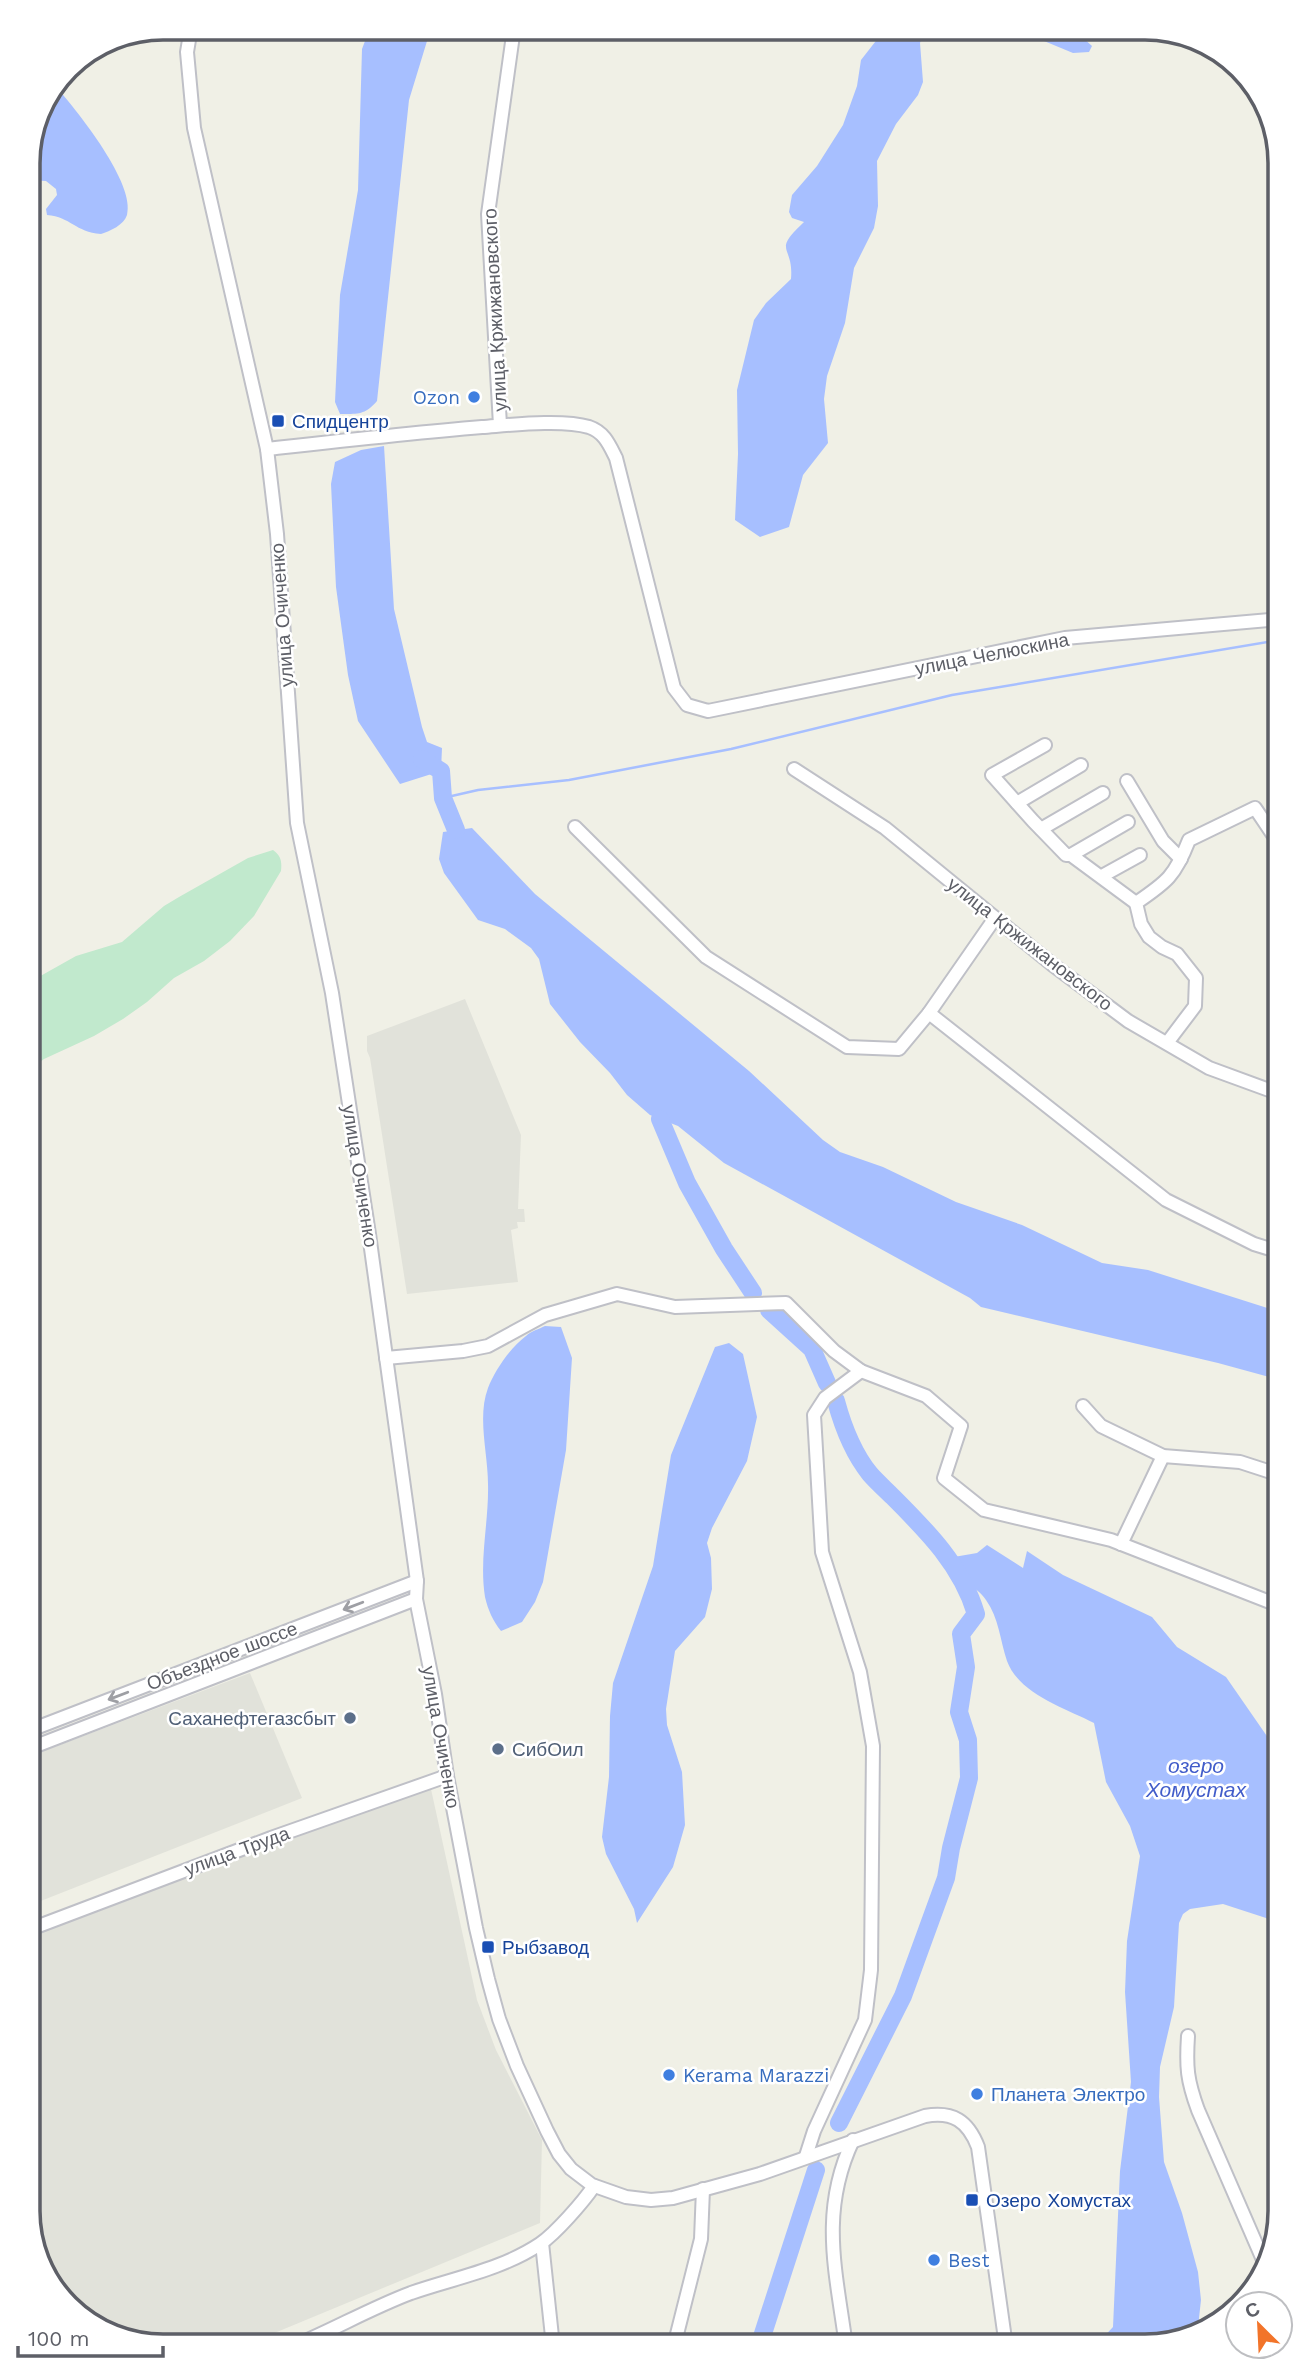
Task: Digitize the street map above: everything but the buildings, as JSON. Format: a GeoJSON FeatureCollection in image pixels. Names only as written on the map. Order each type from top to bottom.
{"type":"FeatureCollection","features":[{"type":"Feature","properties":{"kind":"street","name":"улица Очиченко"},"geometry":{"type":"LineString","coordinates":[[189,40],[187,51],[194,128],[267,449],[277,534],[297,823],[332,993],[417,1581],[416,1599],[476,1928],[499,2019],[526,2086],[559,2154],[571,2169],[594,2186],[626,2197],[651,2200],[673,2197],[760,2174],[806,2156],[933,2115],[950,2116],[959,2120],[971,2130],[980,2158],[1004,2334]]}},
{"type":"Feature","properties":{"kind":"street","name":"улица Кржижановского"},"geometry":{"type":"LineString","coordinates":[[500,425],[488,214],[512,40]]}},
{"type":"Feature","properties":{"kind":"street","name":"улица Кржижановского"},"geometry":{"type":"LineString","coordinates":[[267,449],[392,434],[500,425],[576,424],[591,427],[605,436],[616,458],[674,688],[687,705],[708,711]]}},
{"type":"Feature","properties":{"kind":"street","name":"улица Челюскина"},"geometry":{"type":"LineString","coordinates":[[708,711],[1065,638],[1268,620]]}},
{"type":"Feature","properties":{"kind":"street"},"geometry":{"type":"LineString","coordinates":[[1045,745],[992,775],[1066,855],[1071,855],[1102,876],[1136,903],[1149,937],[1177,954],[1196,978],[1195,1006],[1167,1043]]}},
{"type":"Feature","properties":{"kind":"street"},"geometry":{"type":"LineString","coordinates":[[1017,803],[1081,765]]}},
{"type":"Feature","properties":{"kind":"street","name":"улица Кржижановского"},"geometry":{"type":"LineString","coordinates":[[793,769],[885,828],[1053,965],[1117,1013],[1209,1068],[1268,1090]]}},
{"type":"Feature","properties":{"kind":"street"},"geometry":{"type":"LineString","coordinates":[[1127,781],[1163,841],[1181,859]]}},
{"type":"Feature","properties":{"kind":"street"},"geometry":{"type":"LineString","coordinates":[[1041,829],[1103,793]]}},
{"type":"Feature","properties":{"kind":"street"},"geometry":{"type":"LineString","coordinates":[[1136,903],[1167,882],[1189,840],[1255,808],[1268,828]]}},
{"type":"Feature","properties":{"kind":"street"},"geometry":{"type":"LineString","coordinates":[[1071,855],[1128,822]]}},
{"type":"Feature","properties":{"kind":"street"},"geometry":{"type":"LineString","coordinates":[[575,827],[706,957],[847,1046],[899,1049],[929,1013],[995,918]]}},
{"type":"Feature","properties":{"kind":"street"},"geometry":{"type":"LineString","coordinates":[[1102,876],[1140,855]]}},
{"type":"Feature","properties":{"kind":"street"},"geometry":{"type":"LineString","coordinates":[[929,1013],[1166,1200],[1268,1248]]}},
{"type":"Feature","properties":{"kind":"street"},"geometry":{"type":"LineString","coordinates":[[386,1358],[488,1346],[545,1315],[617,1294],[675,1307],[786,1303],[834,1351],[861,1371],[926,1396],[961,1426],[944,1478],[984,1510],[1121,1544],[1268,1601]]}},
{"type":"Feature","properties":{"kind":"street"},"geometry":{"type":"LineString","coordinates":[[806,2156],[814,2131],[865,2020],[871,1970],[873,1746],[860,1672],[822,1552],[814,1415],[825,1398],[861,1371]]}},
{"type":"Feature","properties":{"kind":"street"},"geometry":{"type":"LineString","coordinates":[[1083,1406],[1101,1426],[1163,1457],[1240,1462],[1268,1471]]}},
{"type":"Feature","properties":{"kind":"street"},"geometry":{"type":"LineString","coordinates":[[1121,1544],[1163,1457]]}},
{"type":"Feature","properties":{"kind":"street","name":"Объездное шоссе"},"geometry":{"type":"LineString","coordinates":[[40,1726],[417,1581]]}},
{"type":"Feature","properties":{"kind":"street","name":"Объездное шоссе"},"geometry":{"type":"LineString","coordinates":[[40,1744],[416,1599]]}},
{"type":"Feature","properties":{"kind":"street","name":"улица Труда"},"geometry":{"type":"LineString","coordinates":[[40,1925],[271,1838],[447,1776]]}},
{"type":"Feature","properties":{"kind":"street"},"geometry":{"type":"LineString","coordinates":[[1188,2036],[1186,2065],[1189,2086],[1260,2252]]}},
{"type":"Feature","properties":{"kind":"street"},"geometry":{"type":"LineString","coordinates":[[844,2334],[831,2234],[836,2185],[841,2165],[853,2140]]}},
{"type":"Feature","properties":{"kind":"street"},"geometry":{"type":"LineString","coordinates":[[322,2333],[399,2298],[500,2264],[542,2243],[580,2206],[594,2186]]}},
{"type":"Feature","properties":{"kind":"street"},"geometry":{"type":"LineString","coordinates":[[677,2334],[701,2239],[703,2189]]}},
{"type":"Feature","properties":{"kind":"street"},"geometry":{"type":"LineString","coordinates":[[542,2243],[552,2333]]}},
{"type":"Feature","properties":{"kind":"shaded area"},"geometry":{"type":"Polygon","coordinates":[[[465,999],[521,1135],[518,1209],[524,1209],[525,1222],[517,1222],[518,1228],[511,1230],[518,1282],[407,1294],[367,1051],[367,1036],[465,999]]]}},
{"type":"Feature","properties":{"kind":"shaded area"},"geometry":{"type":"Polygon","coordinates":[[[250,1673],[302,1798],[40,1901],[40,1752],[250,1673]]]}},
{"type":"Feature","properties":{"kind":"shaded area"},"geometry":{"type":"Polygon","coordinates":[[[431,1789],[477,2000],[496,2050],[542,2140],[540,2223],[274,2333],[155,2333],[124,2327],[95,2313],[71,2292],[57,2272],[44,2243],[41,2227],[40,1928],[431,1789]]]}},
{"type":"Feature","properties":{"kind":"green space"},"geometry":{"type":"Polygon","coordinates":[[[273,850],[280,859],[281,871],[254,916],[230,941],[204,961],[174,978],[123,1019],[41,1062],[41,976],[76,956],[122,942],[164,906],[248,858],[273,850]]]}},
{"type":"Feature","properties":{"kind":"water"},"geometry":{"type":"Polygon","coordinates":[[[365,40],[427,40],[409,100],[377,401],[361,413],[340,414],[335,402],[340,295],[358,190],[362,49],[365,40]]]}},
{"type":"Feature","properties":{"kind":"water"},"geometry":{"type":"Polygon","coordinates":[[[876,41],[921,41],[923,82],[918,95],[896,124],[877,161],[878,206],[874,228],[854,268],[845,323],[827,376],[824,399],[828,443],[803,475],[789,527],[760,537],[735,520],[737,390],[754,320],[766,303],[791,279],[786,244],[804,222],[792,218],[789,212],[792,195],[817,166],[843,125],[857,86],[861,60],[876,41]]]}},
{"type":"Feature","properties":{"kind":"water"},"geometry":{"type":"Polygon","coordinates":[[[1044,41],[1086,41],[1092,46],[1089,52],[1073,53],[1044,41]]]}},
{"type":"Feature","properties":{"kind":"water"},"geometry":{"type":"Polygon","coordinates":[[[62,94],[114,168],[123,185],[127,215],[120,225],[101,234],[47,215],[46,209],[57,195],[56,189],[46,181],[41,181],[41,147],[44,131],[62,94]]]}},
{"type":"Feature","properties":{"kind":"water"},"geometry":{"type":"Polygon","coordinates":[[[384,446],[394,609],[427,742],[442,748],[441,771],[400,784],[358,721],[348,675],[336,587],[331,484],[335,462],[361,450],[384,446]]]}},
{"type":"Feature","properties":{"kind":"water"},"geometry":{"type":"Polygon","coordinates":[[[472,828],[535,894],[749,1071],[823,1140],[840,1152],[883,1167],[956,1202],[1022,1225],[1102,1263],[1148,1270],[1268,1308],[1268,1377],[981,1307],[970,1298],[724,1163],[678,1126],[650,1115],[627,1095],[550,1004],[539,959],[531,948],[505,929],[478,920],[444,873],[439,859],[443,832],[472,828]]]}},
{"type":"Feature","properties":{"kind":"water"},"geometry":{"type":"Polygon","coordinates":[[[545,1326],[561,1327],[572,1358],[566,1450],[543,1582],[535,1602],[522,1622],[501,1631],[488,1606],[483,1583],[488,1472],[483,1411],[488,1388],[509,1353],[528,1334],[545,1326]]]}},
{"type":"Feature","properties":{"kind":"water"},"geometry":{"type":"Polygon","coordinates":[[[729,1343],[743,1354],[757,1417],[747,1461],[707,1543],[711,1558],[712,1589],[705,1617],[675,1651],[666,1709],[667,1725],[682,1772],[685,1825],[673,1867],[637,1923],[634,1909],[606,1854],[602,1837],[609,1777],[613,1683],[653,1566],[671,1455],[715,1347],[729,1343]]]}},
{"type":"Feature","properties":{"kind":"water","name":"озеро Хомустах"},"geometry":{"type":"Polygon","coordinates":[[[987,1545],[1023,1568],[1027,1551],[1063,1575],[1152,1617],[1177,1647],[1226,1677],[1268,1738],[1268,1920],[1223,1904],[1190,1909],[1183,1914],[1179,1923],[1174,2007],[1160,2067],[1159,2097],[1164,2162],[1182,2213],[1198,2272],[1201,2300],[1199,2321],[1177,2330],[1145,2334],[1106,2334],[1113,2327],[1120,2171],[1131,2082],[1125,1992],[1127,1941],[1140,1856],[1130,1826],[1106,1782],[1094,1723],[1044,1699],[1013,1673],[1007,1661],[997,1622],[986,1600],[977,1590],[951,1573],[948,1558],[977,1553],[987,1545]]]}},
{"type":"Feature","properties":{"kind":"waterway"},"geometry":{"type":"LineString","coordinates":[[443,798],[478,790],[569,780],[731,749],[952,695],[1268,642]]}},
{"type":"Feature","properties":{"kind":"waterway"},"geometry":{"type":"LineString","coordinates":[[422,759],[441,771],[443,798],[456,830]]}},
{"type":"Feature","properties":{"kind":"waterway"},"geometry":{"type":"LineString","coordinates":[[660,1119],[687,1183],[724,1249],[753,1293]]}},
{"type":"Feature","properties":{"kind":"waterway"},"geometry":{"type":"LineString","coordinates":[[769,1310],[812,1349],[827,1383]]}},
{"type":"Feature","properties":{"kind":"waterway"},"geometry":{"type":"LineString","coordinates":[[836,1401],[858,1457],[875,1480],[942,1550],[962,1580],[976,1614],[961,1634],[966,1667],[959,1712],[968,1740],[969,1778],[946,1878],[903,1996],[839,2123]]}},
{"type":"Feature","properties":{"kind":"waterway"},"geometry":{"type":"LineString","coordinates":[[763,2334],[816,2170]]}},
{"type":"Feature","properties":{"kind":"place","name":"Ozon"},"geometry":{"type":"Point","coordinates":[474,397]}},
{"type":"Feature","properties":{"kind":"place","name":"Спидцентр"},"geometry":{"type":"Point","coordinates":[278,421]}},
{"type":"Feature","properties":{"kind":"place","name":"Саханефтегазсбыт"},"geometry":{"type":"Point","coordinates":[350,1718]}},
{"type":"Feature","properties":{"kind":"place","name":"СибОил"},"geometry":{"type":"Point","coordinates":[498,1749]}},
{"type":"Feature","properties":{"kind":"place","name":"Рыбзавод"},"geometry":{"type":"Point","coordinates":[488,1947]}},
{"type":"Feature","properties":{"kind":"place","name":"Kerama Marazzi"},"geometry":{"type":"Point","coordinates":[669,2075]}},
{"type":"Feature","properties":{"kind":"place","name":"Планета Электро"},"geometry":{"type":"Point","coordinates":[977,2094]}},
{"type":"Feature","properties":{"kind":"place","name":"Озеро Хомустах"},"geometry":{"type":"Point","coordinates":[972,2200]}},
{"type":"Feature","properties":{"kind":"place","name":"Best"},"geometry":{"type":"Point","coordinates":[934,2260]}}]}
